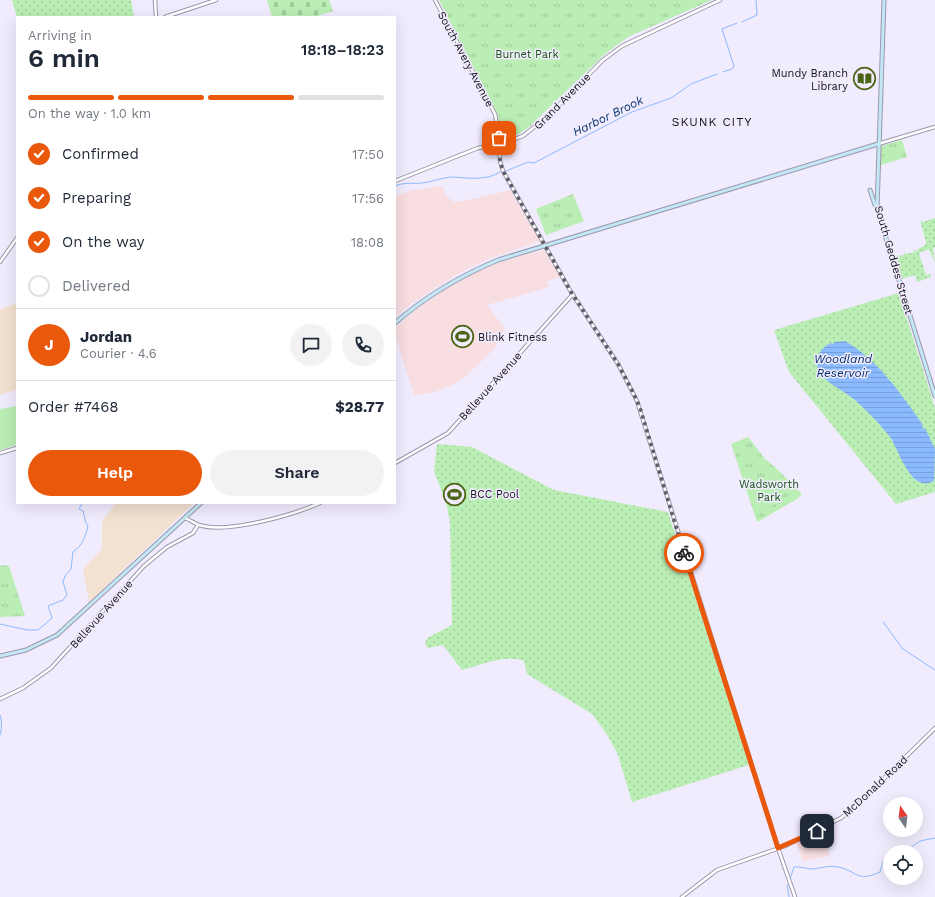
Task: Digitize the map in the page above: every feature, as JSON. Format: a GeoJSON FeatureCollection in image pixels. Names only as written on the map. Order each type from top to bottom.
{"type":"FeatureCollection","features":[{"type":"Feature","properties":{"kind":"main road","name":"South Geddes Street"},"geometry":{"type":"LineString","coordinates":[[884,0],[877,209],[935,396]]}},
{"type":"Feature","properties":{"kind":"main road"},"geometry":{"type":"LineString","coordinates":[[396,322],[437,290],[466,274],[498,260],[878,144]]}},
{"type":"Feature","properties":{"kind":"main road"},"geometry":{"type":"LineString","coordinates":[[870,190],[877,209]]}},
{"type":"Feature","properties":{"kind":"main road"},"geometry":{"type":"LineString","coordinates":[[0,656],[32,648],[58,635],[200,504]]}},
{"type":"Feature","properties":{"kind":"street"},"geometry":{"type":"LineString","coordinates":[[155,0],[156,16]]}},
{"type":"Feature","properties":{"kind":"street"},"geometry":{"type":"LineString","coordinates":[[168,16],[216,0]]}},
{"type":"Feature","properties":{"kind":"street","name":"South Avery Avenue"},"geometry":{"type":"LineString","coordinates":[[435,0],[492,106],[498,126],[500,161],[503,171],[572,294],[618,364],[640,408],[794,897]]}},
{"type":"Feature","properties":{"kind":"street","name":"Grand Avenue"},"geometry":{"type":"LineString","coordinates":[[396,181],[478,148],[516,140],[532,130],[603,60],[622,46],[720,0]]}},
{"type":"Feature","properties":{"kind":"street"},"geometry":{"type":"LineString","coordinates":[[878,144],[935,127]]}},
{"type":"Feature","properties":{"kind":"street"},"geometry":{"type":"LineString","coordinates":[[0,262],[16,239]]}},
{"type":"Feature","properties":{"kind":"street","name":"Bellevue Avenue"},"geometry":{"type":"LineString","coordinates":[[396,463],[448,433],[572,294]]}},
{"type":"Feature","properties":{"kind":"street"},"geometry":{"type":"LineString","coordinates":[[0,453],[16,448]]}},
{"type":"Feature","properties":{"kind":"street"},"geometry":{"type":"LineString","coordinates":[[185,518],[198,525],[216,527],[268,520],[317,504]]}},
{"type":"Feature","properties":{"kind":"street","name":"Bellevue Avenue"},"geometry":{"type":"LineString","coordinates":[[0,699],[23,688],[51,668],[144,566],[166,547],[193,533],[198,525]]}},
{"type":"Feature","properties":{"kind":"street","name":"McDonald Road"},"geometry":{"type":"LineString","coordinates":[[682,897],[717,870],[778,848],[817,831],[847,814],[935,728]]}},
{"type":"Feature","properties":{"kind":"shaded area"},"geometry":{"type":"Polygon","coordinates":[[[443,186],[446,196],[454,202],[474,199],[510,190],[540,241],[488,259],[456,275],[411,304],[396,316],[396,196],[413,190],[443,186]]]}},
{"type":"Feature","properties":{"kind":"shaded area"},"geometry":{"type":"Polygon","coordinates":[[[544,250],[560,277],[546,282],[549,287],[487,305],[505,329],[494,349],[465,377],[452,385],[435,392],[414,395],[396,337],[396,327],[417,309],[450,286],[474,273],[500,262],[544,250]]]}},
{"type":"Feature","properties":{"kind":"shaded area"},"geometry":{"type":"Polygon","coordinates":[[[16,303],[16,390],[0,395],[0,309],[16,303]]]}},
{"type":"Feature","properties":{"kind":"shaded area"},"geometry":{"type":"Polygon","coordinates":[[[115,504],[193,504],[89,602],[83,569],[102,549],[102,521],[115,504]]]}},
{"type":"Feature","properties":{"kind":"shaded area"},"geometry":{"type":"Polygon","coordinates":[[[823,830],[830,856],[803,861],[796,842],[823,830]]]}},
{"type":"Feature","properties":{"kind":"green space"},"geometry":{"type":"Polygon","coordinates":[[[12,0],[131,0],[134,16],[17,16],[12,0]]]}},
{"type":"Feature","properties":{"kind":"green space"},"geometry":{"type":"Polygon","coordinates":[[[267,0],[329,0],[333,11],[317,16],[272,16],[267,0]]]}},
{"type":"Feature","properties":{"kind":"green space","name":"Burnet Park"},"geometry":{"type":"Polygon","coordinates":[[[439,0],[712,0],[628,37],[605,54],[529,127],[516,135],[505,137],[501,136],[498,115],[439,0]]]}},
{"type":"Feature","properties":{"kind":"green space"},"geometry":{"type":"Polygon","coordinates":[[[902,140],[907,157],[881,165],[881,146],[902,140]]]}},
{"type":"Feature","properties":{"kind":"green space"},"geometry":{"type":"Polygon","coordinates":[[[573,194],[584,221],[546,235],[536,209],[573,194]]]}},
{"type":"Feature","properties":{"kind":"green space"},"geometry":{"type":"Polygon","coordinates":[[[935,218],[935,247],[933,248],[935,263],[929,249],[919,253],[926,275],[931,274],[931,277],[917,282],[915,275],[902,279],[895,256],[904,255],[905,252],[906,254],[915,252],[914,250],[918,251],[918,249],[925,245],[926,242],[920,220],[923,222],[935,218]]]}},
{"type":"Feature","properties":{"kind":"green space"},"geometry":{"type":"Polygon","coordinates":[[[899,293],[935,408],[935,492],[896,504],[789,372],[774,330],[899,293]]]}},
{"type":"Feature","properties":{"kind":"green space"},"geometry":{"type":"Polygon","coordinates":[[[16,406],[16,445],[0,450],[0,409],[16,406]]]}},
{"type":"Feature","properties":{"kind":"green space","name":"Wadsworth Park"},"geometry":{"type":"Polygon","coordinates":[[[748,437],[765,459],[802,494],[797,499],[757,522],[731,444],[748,437]]]}},
{"type":"Feature","properties":{"kind":"green space"},"geometry":{"type":"Polygon","coordinates":[[[437,444],[472,447],[554,490],[668,512],[749,765],[632,802],[618,755],[608,736],[592,714],[527,674],[524,661],[517,659],[501,659],[462,670],[443,645],[428,648],[425,644],[427,638],[452,625],[450,522],[446,502],[434,472],[437,444]]]}},
{"type":"Feature","properties":{"kind":"green space"},"geometry":{"type":"Polygon","coordinates":[[[755,487],[771,489],[777,494],[780,502],[767,508],[759,509],[753,490],[755,487]]]}},
{"type":"Feature","properties":{"kind":"green space"},"geometry":{"type":"Polygon","coordinates":[[[0,565],[9,566],[25,616],[0,617],[0,565]]]}},
{"type":"Feature","properties":{"kind":"water","name":"Woodland Reservoir"},"geometry":{"type":"Polygon","coordinates":[[[845,341],[879,368],[907,402],[923,425],[923,429],[925,428],[935,449],[934,481],[926,483],[919,482],[913,477],[907,470],[890,437],[877,421],[856,401],[830,383],[819,373],[817,364],[820,352],[823,348],[831,343],[834,344],[834,342],[845,341]]]}},
{"type":"Feature","properties":{"kind":"waterway","name":"Harbor Brook"},"geometry":{"type":"LineString","coordinates":[[742,22],[757,15],[756,0]]}},
{"type":"Feature","properties":{"kind":"waterway","name":"Harbor Brook"},"geometry":{"type":"LineString","coordinates":[[723,72],[732,69],[734,66],[722,29],[737,23]]}},
{"type":"Feature","properties":{"kind":"waterway","name":"Harbor Brook"},"geometry":{"type":"LineString","coordinates":[[506,171],[528,162],[534,163],[632,112],[671,98],[691,84],[717,74]]}},
{"type":"Feature","properties":{"kind":"waterway","name":"Harbor Brook"},"geometry":{"type":"LineString","coordinates":[[396,186],[426,182],[449,177],[483,178],[500,172]]}},
{"type":"Feature","properties":{"kind":"waterway","name":"Harbor Brook"},"geometry":{"type":"LineString","coordinates":[[0,624],[27,630],[38,630],[52,618],[48,606],[63,600],[67,595],[63,582],[65,576],[71,569],[73,552],[81,544],[88,526],[83,511],[79,509],[82,504]]}},
{"type":"Feature","properties":{"kind":"waterway"},"geometry":{"type":"LineString","coordinates":[[883,622],[903,649],[935,670]]}},
{"type":"Feature","properties":{"kind":"waterway"},"geometry":{"type":"LineString","coordinates":[[0,715],[2,725],[0,735]]}},
{"type":"Feature","properties":{"kind":"waterway"},"geometry":{"type":"LineString","coordinates":[[914,845],[920,841],[935,838]]}},
{"type":"Feature","properties":{"kind":"waterway"},"geometry":{"type":"LineString","coordinates":[[790,879],[794,867],[813,869],[835,866],[861,876],[866,876],[880,872],[883,862]]}},
{"type":"Feature","properties":{"kind":"waterway"},"geometry":{"type":"LineString","coordinates":[[787,885],[789,897]]}},
{"type":"Feature","properties":{"kind":"way so far"},"geometry":{"type":"LineString","coordinates":[[499,138],[500,161],[503,171],[571,292],[618,364],[637,401],[684,553]]}},
{"type":"Feature","properties":{"kind":"place","name":"Mundy Branch Library"},"geometry":{"type":"Point","coordinates":[864,79]}},
{"type":"Feature","properties":{"kind":"place","name":"Blink Fitness"},"geometry":{"type":"Point","coordinates":[463,337]}},
{"type":"Feature","properties":{"kind":"place","name":"BCC Pool"},"geometry":{"type":"Point","coordinates":[454,494]}},
{"type":"Feature","properties":{"kind":"district","name":"SKUNK CITY"},"geometry":{"type":"Point","coordinates":[712,122]}},
{"type":"Feature","properties":{"kind":"route"},"geometry":{"type":"LineString","coordinates":[[684,553],[778,848],[817,831]]}}]}
